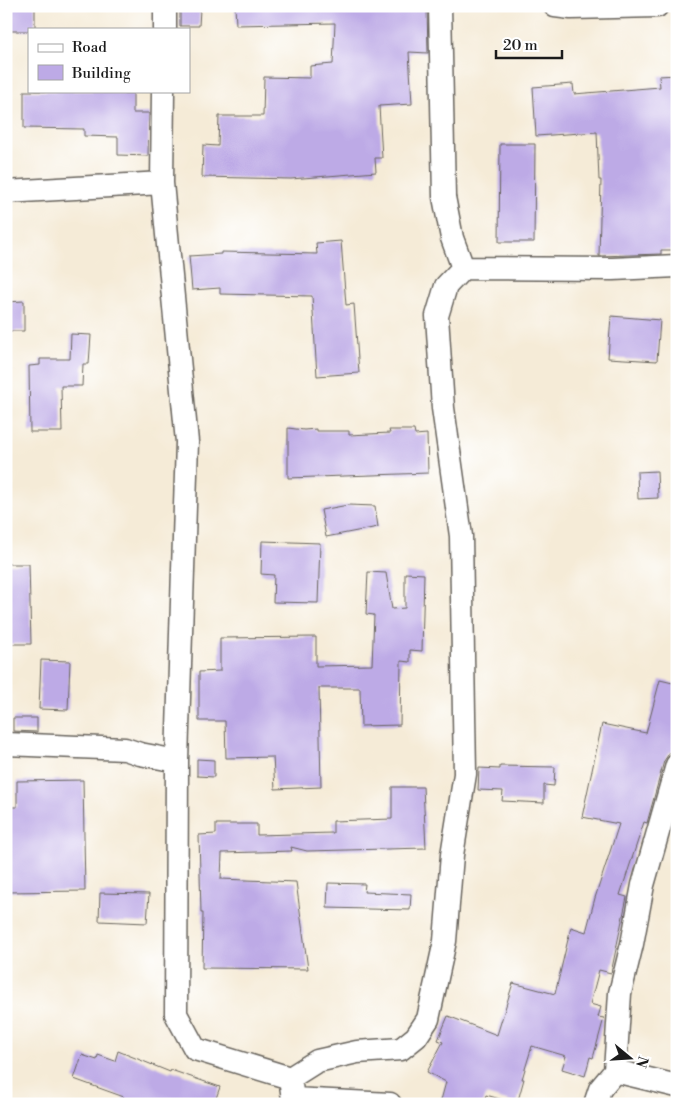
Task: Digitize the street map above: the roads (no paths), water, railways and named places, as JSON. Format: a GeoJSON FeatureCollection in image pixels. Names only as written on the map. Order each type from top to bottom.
{"type":"FeatureCollection","features":[{"type":"Feature","properties":{"kind":"street"},"geometry":{"type":"LineString","coordinates":[[164,28],[165,6]]}},
{"type":"Feature","properties":{"kind":"street"},"geometry":{"type":"LineString","coordinates":[[440,6],[444,197],[452,238],[464,268]]}},
{"type":"Feature","properties":{"kind":"street"},"geometry":{"type":"LineString","coordinates":[[555,6],[571,8],[656,6]]}},
{"type":"Feature","properties":{"kind":"street"},"geometry":{"type":"LineString","coordinates":[[164,92],[162,183],[187,442],[177,761],[176,1014],[195,1049],[292,1093],[390,1104]]}},
{"type":"Feature","properties":{"kind":"street"},"geometry":{"type":"LineString","coordinates":[[6,192],[162,183]]}},
{"type":"Feature","properties":{"kind":"street"},"geometry":{"type":"LineString","coordinates":[[292,1093],[317,1061],[357,1052],[401,1049],[416,1037],[428,1019],[445,941],[452,855],[465,774],[461,536],[443,408],[438,316],[446,286],[464,268],[677,266]]}},
{"type":"Feature","properties":{"kind":"street"},"geometry":{"type":"LineString","coordinates":[[6,744],[125,749],[177,761]]}},
{"type":"Feature","properties":{"kind":"street"},"geometry":{"type":"LineString","coordinates":[[595,1104],[600,1088],[615,1072],[620,993],[632,944],[643,885],[677,766]]}},
{"type":"Feature","properties":{"kind":"street"},"geometry":{"type":"LineString","coordinates":[[615,1072],[677,1086]]}}]}
